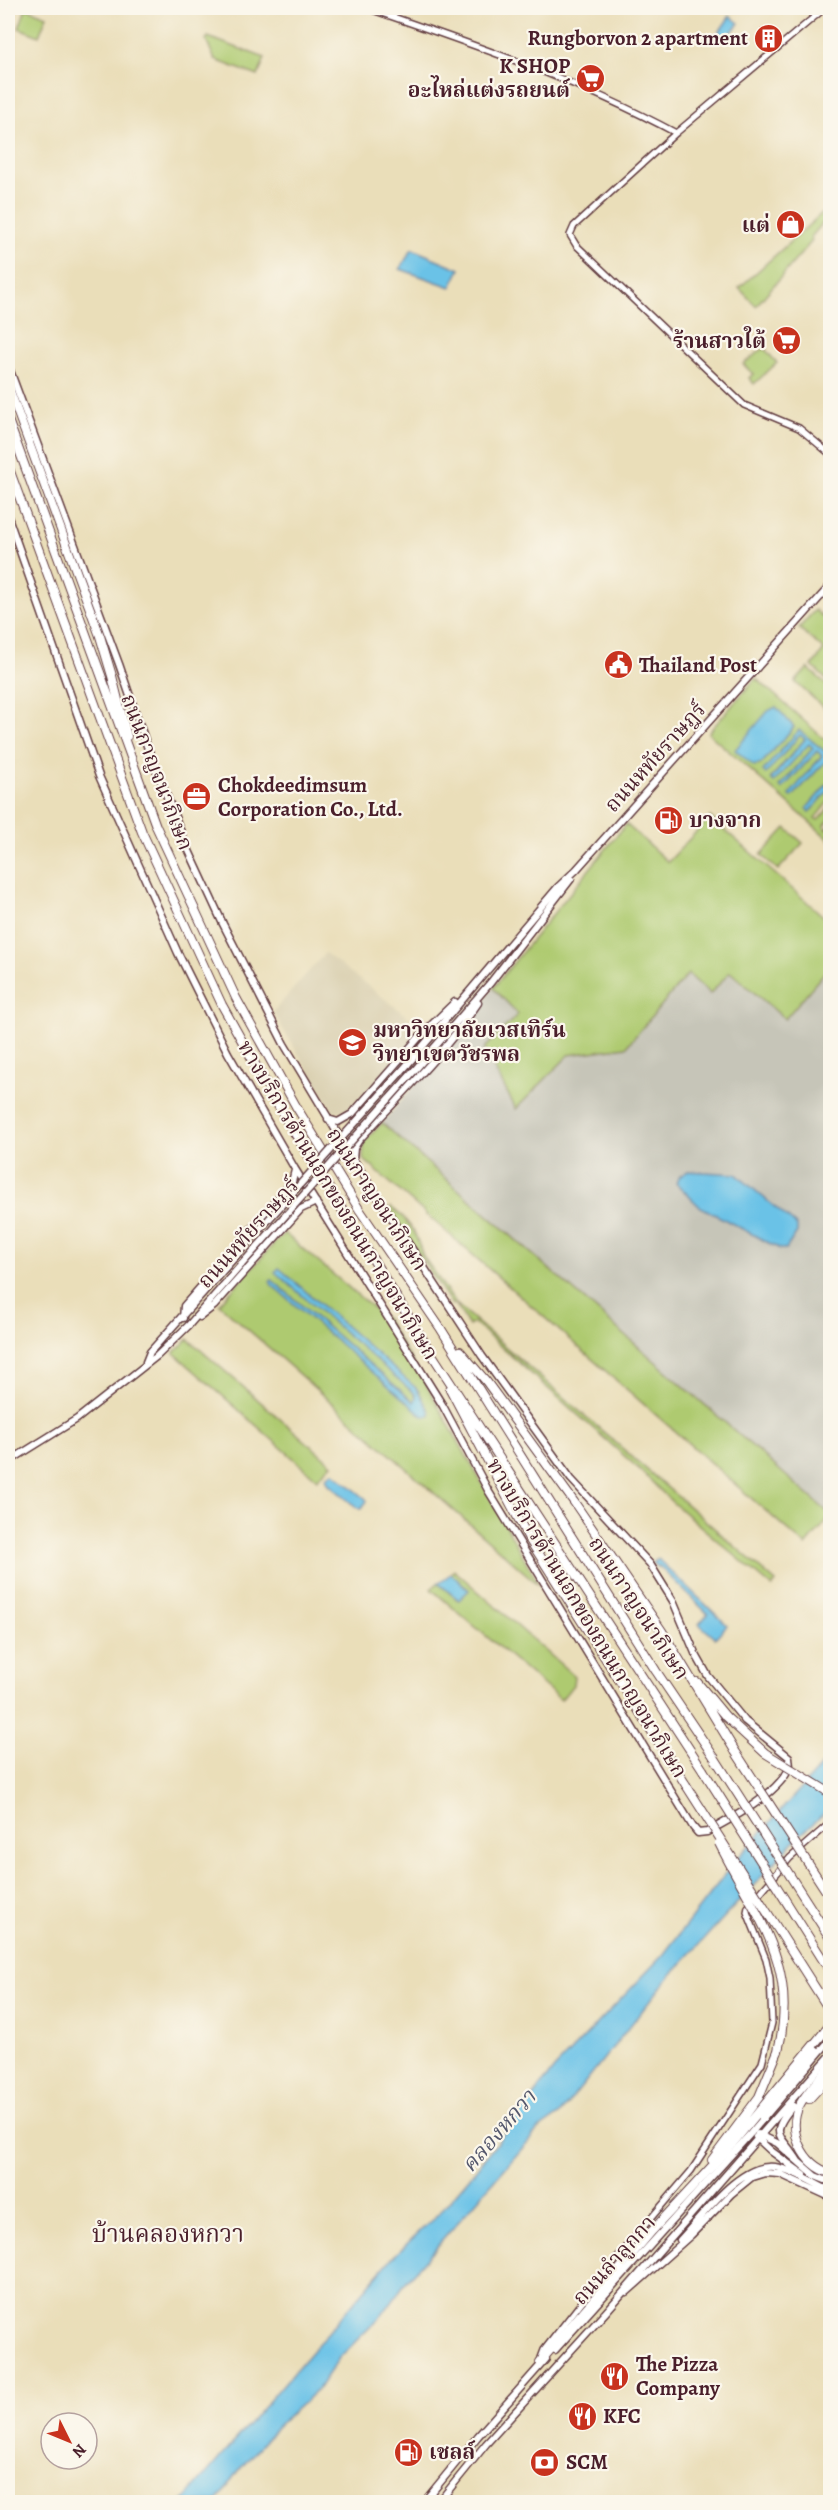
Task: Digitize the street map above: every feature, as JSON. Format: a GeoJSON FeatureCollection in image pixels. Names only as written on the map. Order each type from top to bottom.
{"type":"FeatureCollection","features":[{"type":"Feature","properties":{"kind":"highway"},"geometry":{"type":"LineString","coordinates":[[8,386],[112,675],[132,761]]}},
{"type":"Feature","properties":{"kind":"highway","name":"ถนนกาญจนาภิเษก"},"geometry":{"type":"LineString","coordinates":[[8,420],[156,826],[179,879],[258,1039],[359,1209],[441,1329],[656,1671],[831,1938]]}},
{"type":"Feature","properties":{"kind":"highway","name":"ถนนกาญจนาภิเษก"},"geometry":{"type":"LineString","coordinates":[[8,466],[142,832],[222,1005],[284,1116],[433,1356],[831,1971]]}},
{"type":"Feature","properties":{"kind":"highway"},"geometry":{"type":"LineString","coordinates":[[41,477],[47,527]]}},
{"type":"Feature","properties":{"kind":"highway"},"geometry":{"type":"LineString","coordinates":[[441,1329],[486,1381],[574,1502],[687,1670],[726,1717],[765,1753],[831,1793]]}},
{"type":"Feature","properties":{"kind":"highway"},"geometry":{"type":"LineString","coordinates":[[433,1356],[528,1538],[686,1785],[762,1919],[773,1943],[781,1976],[783,1998],[782,2031],[778,2051],[759,2097],[699,2179]]}},
{"type":"Feature","properties":{"kind":"highway"},"geometry":{"type":"LineString","coordinates":[[687,1670],[735,1751],[831,1897]]}},
{"type":"Feature","properties":{"kind":"highway"},"geometry":{"type":"LineString","coordinates":[[711,1827],[728,1849],[831,2011]]}},
{"type":"Feature","properties":{"kind":"highway"},"geometry":{"type":"LineString","coordinates":[[763,2118],[770,2103],[831,2027]]}},
{"type":"Feature","properties":{"kind":"highway"},"geometry":{"type":"LineString","coordinates":[[540,2362],[831,2027]]}},
{"type":"Feature","properties":{"kind":"highway"},"geometry":{"type":"LineString","coordinates":[[828,2064],[803,2099],[796,2114],[798,2141],[804,2155],[816,2167],[831,2173]]}},
{"type":"Feature","properties":{"kind":"highway"},"geometry":{"type":"LineString","coordinates":[[797,2120],[808,2100],[831,2076]]}},
{"type":"Feature","properties":{"kind":"highway"},"geometry":{"type":"LineString","coordinates":[[631,2241],[652,2232]]}},
{"type":"Feature","properties":{"kind":"main road"},"geometry":{"type":"LineString","coordinates":[[8,365],[147,746],[184,840],[264,1008],[353,1159]]}},
{"type":"Feature","properties":{"kind":"main road","name":"ทางบริการด้านนอกของถนนกาญจนาภิเษก"},"geometry":{"type":"LineString","coordinates":[[8,517],[99,776],[178,953],[228,1053],[295,1169],[438,1396],[489,1492],[698,1833],[707,1832],[754,1803],[787,1774],[790,1767],[789,1757],[745,1721],[708,1676],[695,1653],[673,1601],[650,1564],[571,1479],[517,1406],[429,1278],[353,1159]]}},
{"type":"Feature","properties":{"kind":"main road","name":"ถนนหทัยราษฎร์"},"geometry":{"type":"LineString","coordinates":[[146,1362],[150,1352],[183,1318],[407,1065],[558,887],[576,870],[831,586]]}},
{"type":"Feature","properties":{"kind":"main road","name":"ถนนหทัยราษฎร์"},"geometry":{"type":"LineString","coordinates":[[8,1462],[77,1419],[146,1362],[157,1356],[188,1326],[491,982],[563,892],[576,870]]}},
{"type":"Feature","properties":{"kind":"main road"},"geometry":{"type":"LineString","coordinates":[[328,1119],[338,1122],[352,1114],[421,1035],[484,975]]}},
{"type":"Feature","properties":{"kind":"main road"},"geometry":{"type":"LineString","coordinates":[[353,1159],[354,1148],[359,1140],[466,1021],[491,982]]}},
{"type":"Feature","properties":{"kind":"main road"},"geometry":{"type":"LineString","coordinates":[[183,1318],[184,1306],[292,1182],[295,1169]]}},
{"type":"Feature","properties":{"kind":"main road"},"geometry":{"type":"LineString","coordinates":[[277,1199],[289,1201],[293,1205],[295,1215]]}},
{"type":"Feature","properties":{"kind":"main road"},"geometry":{"type":"LineString","coordinates":[[188,1326],[214,1306],[301,1209],[316,1202]]}},
{"type":"Feature","properties":{"kind":"main road","name":"ถนนลำลูกกา"},"geometry":{"type":"LineString","coordinates":[[424,2502],[534,2374],[831,2040]]}},
{"type":"Feature","properties":{"kind":"main road","name":"ถนนลำลูกกา"},"geometry":{"type":"LineString","coordinates":[[439,2502],[486,2444],[828,2064],[831,2056]]}},
{"type":"Feature","properties":{"kind":"main road"},"geometry":{"type":"LineString","coordinates":[[798,2162],[780,2139],[780,2124],[828,2064]]}},
{"type":"Feature","properties":{"kind":"main road"},"geometry":{"type":"LineString","coordinates":[[752,2131],[779,2157],[831,2190]]}},
{"type":"Feature","properties":{"kind":"main road"},"geometry":{"type":"LineString","coordinates":[[760,2138],[770,2139],[814,2176],[831,2182]]}},
{"type":"Feature","properties":{"kind":"main road"},"geometry":{"type":"LineString","coordinates":[[779,2157],[774,2148],[778,2146],[785,2150]]}},
{"type":"Feature","properties":{"kind":"main road"},"geometry":{"type":"LineString","coordinates":[[640,2283],[735,2182],[750,2171],[761,2167],[776,2167],[831,2190]]}},
{"type":"Feature","properties":{"kind":"main road"},"geometry":{"type":"LineString","coordinates":[[716,2171],[724,2178]]}},
{"type":"Feature","properties":{"kind":"main road"},"geometry":{"type":"LineString","coordinates":[[617,2300],[640,2283],[731,2194],[752,2177],[769,2173],[780,2174],[831,2197]]}},
{"type":"Feature","properties":{"kind":"main road"},"geometry":{"type":"LineString","coordinates":[[534,2374],[540,2362]]}},
{"type":"Feature","properties":{"kind":"street"},"geometry":{"type":"LineString","coordinates":[[8,17],[10,8]]}},
{"type":"Feature","properties":{"kind":"street"},"geometry":{"type":"LineString","coordinates":[[366,8],[438,31],[526,65],[610,100],[676,133]]}},
{"type":"Feature","properties":{"kind":"street"},"geometry":{"type":"LineString","coordinates":[[825,8],[676,133],[574,226],[570,235],[576,245],[744,405],[800,428],[831,454]]}},
{"type":"Feature","properties":{"kind":"street"},"geometry":{"type":"LineString","coordinates":[[540,2362],[544,2350],[596,2284],[691,2171],[762,2062],[772,2022],[771,1986],[766,1959],[747,1912],[748,1907],[790,1858],[831,1823]]}},
{"type":"Feature","properties":{"kind":"shaded area","name":"มหาวิทยาลัยเวสเทิร์น วิทยาเขตวัชรพล"},"geometry":{"type":"Polygon","coordinates":[[[325,953],[424,1029],[354,1109],[333,1112],[273,1012],[325,953]]]}},
{"type":"Feature","properties":{"kind":"shaded area"},"geometry":{"type":"Polygon","coordinates":[[[830,966],[830,1514],[382,1123],[467,1024],[493,988],[518,1014],[516,1109],[569,1055],[626,1047],[688,973],[729,972],[785,1019],[830,966]]]}},
{"type":"Feature","properties":{"kind":"green space"},"geometry":{"type":"Polygon","coordinates":[[[26,8],[47,16],[39,36],[19,28],[26,8]]]}},
{"type":"Feature","properties":{"kind":"green space"},"geometry":{"type":"Polygon","coordinates":[[[208,37],[265,58],[258,76],[215,60],[206,40],[208,37]]]}},
{"type":"Feature","properties":{"kind":"green space"},"geometry":{"type":"Polygon","coordinates":[[[830,206],[830,215],[811,237],[812,241],[756,306],[739,288],[830,206]]]}},
{"type":"Feature","properties":{"kind":"green space"},"geometry":{"type":"Polygon","coordinates":[[[764,348],[777,363],[754,384],[749,378],[753,374],[743,364],[764,348]]]}},
{"type":"Feature","properties":{"kind":"green space"},"geometry":{"type":"Polygon","coordinates":[[[815,610],[830,624],[830,683],[812,666],[824,650],[799,628],[815,610]]]}},
{"type":"Feature","properties":{"kind":"green space"},"geometry":{"type":"Polygon","coordinates":[[[808,668],[830,688],[830,713],[795,682],[808,668]]]}},
{"type":"Feature","properties":{"kind":"green space"},"geometry":{"type":"Polygon","coordinates":[[[756,678],[830,744],[830,758],[799,730],[766,773],[800,735],[805,739],[771,778],[774,781],[809,743],[813,748],[780,786],[782,789],[817,751],[822,756],[792,797],[826,761],[830,765],[830,781],[807,808],[810,811],[830,789],[830,800],[815,818],[818,820],[830,807],[830,819],[824,826],[827,829],[830,825],[830,840],[708,733],[756,678]],[[788,720],[759,766],[794,727],[788,720]]]}},
{"type":"Feature","properties":{"kind":"green space"},"geometry":{"type":"Polygon","coordinates":[[[710,817],[830,922],[830,966],[785,1019],[730,972],[710,994],[688,974],[626,1047],[569,1055],[516,1109],[484,1049],[518,1014],[493,988],[626,824],[668,862],[710,817]]]}},
{"type":"Feature","properties":{"kind":"green space"},"geometry":{"type":"Polygon","coordinates":[[[786,828],[803,843],[778,870],[761,855],[786,828]]]}},
{"type":"Feature","properties":{"kind":"green space"},"geometry":{"type":"Polygon","coordinates":[[[382,1123],[830,1514],[806,1546],[363,1159],[364,1142],[382,1123]]]}},
{"type":"Feature","properties":{"kind":"green space"},"geometry":{"type":"Polygon","coordinates":[[[391,1207],[414,1231],[423,1256],[455,1303],[452,1305],[389,1209],[391,1207]]]}},
{"type":"Feature","properties":{"kind":"green space"},"geometry":{"type":"Polygon","coordinates":[[[284,1233],[386,1319],[423,1379],[540,1586],[219,1304],[284,1233]],[[279,1268],[276,1272],[414,1393],[416,1397],[414,1402],[272,1280],[270,1281],[272,1285],[423,1415],[422,1397],[417,1389],[279,1268]]]}},
{"type":"Feature","properties":{"kind":"green space"},"geometry":{"type":"Polygon","coordinates":[[[455,1303],[776,1582],[772,1587],[672,1502],[639,1469],[474,1323],[469,1326],[455,1303]]]}},
{"type":"Feature","properties":{"kind":"green space"},"geometry":{"type":"Polygon","coordinates":[[[188,1339],[332,1464],[317,1479],[174,1353],[188,1339]]]}},
{"type":"Feature","properties":{"kind":"green space"},"geometry":{"type":"Polygon","coordinates":[[[454,1570],[574,1676],[573,1685],[561,1700],[431,1589],[438,1583],[458,1600],[469,1590],[451,1574],[454,1570]]]}},
{"type":"Feature","properties":{"kind":"water"},"geometry":{"type":"Polygon","coordinates":[[[730,16],[739,23],[726,39],[717,35],[730,16]]]}},
{"type":"Feature","properties":{"kind":"water"},"geometry":{"type":"Polygon","coordinates":[[[412,249],[460,269],[451,287],[400,269],[412,249]]]}},
{"type":"Feature","properties":{"kind":"water"},"geometry":{"type":"Polygon","coordinates":[[[776,707],[794,727],[762,763],[754,766],[735,750],[768,711],[776,707]]]}},
{"type":"Feature","properties":{"kind":"water"},"geometry":{"type":"Polygon","coordinates":[[[799,730],[828,754],[830,765],[825,762],[792,797],[789,795],[822,756],[817,751],[782,789],[780,787],[813,748],[809,744],[774,782],[771,779],[805,739],[800,735],[766,774],[763,771],[799,730]]]}},
{"type":"Feature","properties":{"kind":"water"},"geometry":{"type":"Polygon","coordinates":[[[830,781],[830,789],[810,812],[807,808],[830,781]]]}},
{"type":"Feature","properties":{"kind":"water"},"geometry":{"type":"Polygon","coordinates":[[[688,1171],[736,1174],[797,1226],[797,1232],[786,1249],[780,1249],[699,1206],[676,1183],[680,1176],[688,1171]]]}},
{"type":"Feature","properties":{"kind":"water"},"geometry":{"type":"Polygon","coordinates":[[[279,1268],[417,1389],[430,1416],[423,1416],[272,1285],[270,1281],[272,1280],[414,1402],[416,1397],[414,1393],[275,1272],[279,1268]]]}},
{"type":"Feature","properties":{"kind":"water"},"geometry":{"type":"Polygon","coordinates":[[[333,1472],[366,1499],[361,1509],[329,1484],[326,1478],[333,1472]]]}},
{"type":"Feature","properties":{"kind":"water"},"geometry":{"type":"Polygon","coordinates":[[[658,1559],[727,1625],[715,1638],[699,1624],[708,1614],[659,1566],[653,1563],[658,1559]]]}},
{"type":"Feature","properties":{"kind":"water"},"geometry":{"type":"Polygon","coordinates":[[[451,1574],[469,1590],[459,1600],[438,1583],[451,1574]]]}},
{"type":"Feature","properties":{"kind":"water"},"geometry":{"type":"Polygon","coordinates":[[[830,1756],[830,1808],[799,1836],[669,1977],[559,2115],[539,2129],[406,2282],[382,2315],[339,2358],[319,2388],[277,2426],[240,2469],[217,2502],[182,2502],[391,2259],[440,2212],[475,2171],[554,2069],[663,1955],[737,1859],[830,1756]]]}},
{"type":"Feature","properties":{"kind":"place","name":"Rungborvon 2 apartment"},"geometry":{"type":"Point","coordinates":[769,38]}},
{"type":"Feature","properties":{"kind":"place","name":"K SHOP อะไหล่แต่งรถยนต์"},"geometry":{"type":"Point","coordinates":[591,78]}},
{"type":"Feature","properties":{"kind":"place","name":"แต่"},"geometry":{"type":"Point","coordinates":[791,225]}},
{"type":"Feature","properties":{"kind":"place","name":"ร้านสาวใต้"},"geometry":{"type":"Point","coordinates":[787,341]}},
{"type":"Feature","properties":{"kind":"place","name":"Thailand Post"},"geometry":{"type":"Point","coordinates":[618,665]}},
{"type":"Feature","properties":{"kind":"place","name":"Chokdeedimsum Corporation Co., Ltd."},"geometry":{"type":"Point","coordinates":[197,797]}},
{"type":"Feature","properties":{"kind":"place","name":"บางจาก"},"geometry":{"type":"Point","coordinates":[668,820]}},
{"type":"Feature","properties":{"kind":"place","name":"มหาวิทยาลัยเวสเทิร์น วิทยาเขตวัชรพล"},"geometry":{"type":"Point","coordinates":[352,1042]}},
{"type":"Feature","properties":{"kind":"place","name":"The Pizza Company"},"geometry":{"type":"Point","coordinates":[615,2376]}},
{"type":"Feature","properties":{"kind":"place","name":"KFC"},"geometry":{"type":"Point","coordinates":[582,2416]}},
{"type":"Feature","properties":{"kind":"place","name":"เชลล์"},"geometry":{"type":"Point","coordinates":[408,2452]}},
{"type":"Feature","properties":{"kind":"place","name":"SCM"},"geometry":{"type":"Point","coordinates":[545,2462]}},
{"type":"Feature","properties":{"kind":"district","name":"บ้านคลองหกวา"},"geometry":{"type":"Point","coordinates":[168,2234]}},
{"type":"Feature","properties":{"kind":"water label","name":"คลองหกวา"},"geometry":{"type":"Point","coordinates":[499,2131]}}]}
